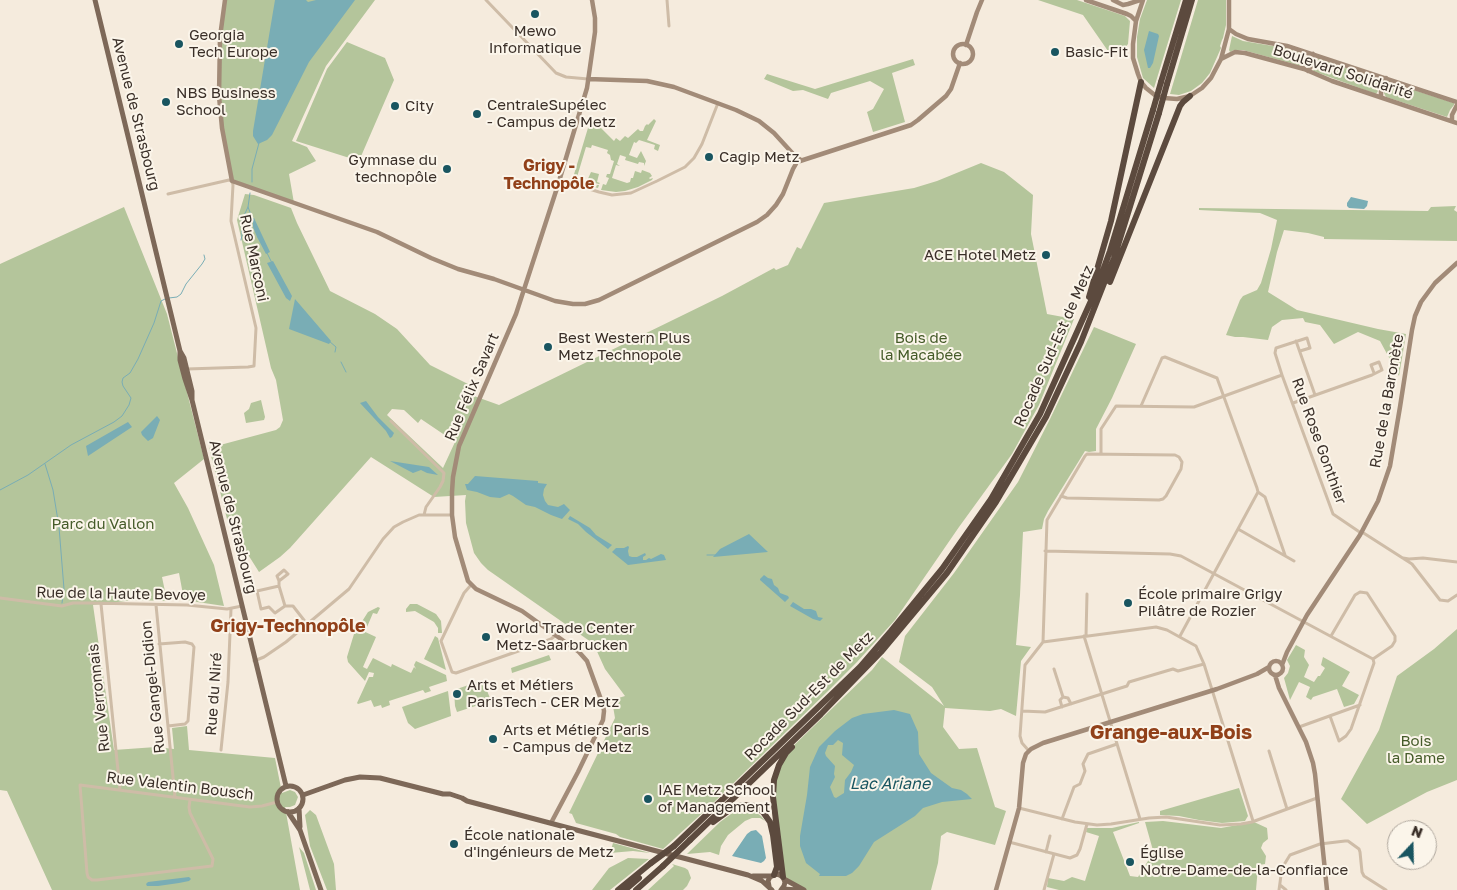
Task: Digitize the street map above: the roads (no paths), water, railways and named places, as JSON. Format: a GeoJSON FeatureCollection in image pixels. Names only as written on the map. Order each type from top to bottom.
{"type":"FeatureCollection","features":[{"type":"Feature","properties":{"kind":"highway","name":"Rocade Sud-Est de Metz"},"geometry":{"type":"LineString","coordinates":[[625,890],[653,863],[688,837],[821,714],[881,652],[947,573],[996,502],[1046,417],[1081,342],[1114,258],[1186,0]]}},
{"type":"Feature","properties":{"kind":"highway","name":"Rocade Sud-Est de Metz"},"geometry":{"type":"LineString","coordinates":[[1164,83],[1192,0]]}},
{"type":"Feature","properties":{"kind":"highway"},"geometry":{"type":"LineString","coordinates":[[1078,330],[1106,239],[1139,98],[1141,82]]}},
{"type":"Feature","properties":{"kind":"highway"},"geometry":{"type":"LineString","coordinates":[[1081,342],[1100,307],[1180,106],[1190,96]]}},
{"type":"Feature","properties":{"kind":"highway","name":"Rocade Sud-Est de Metz"},"geometry":{"type":"LineString","coordinates":[[636,890],[663,866],[688,837],[860,667],[942,569],[991,499],[1040,414],[1095,292],[1156,112]]}},
{"type":"Feature","properties":{"kind":"highway"},"geometry":{"type":"LineString","coordinates":[[784,878],[773,797],[774,780],[779,765],[786,753],[821,714]]}},
{"type":"Feature","properties":{"kind":"highway"},"geometry":{"type":"LineString","coordinates":[[688,837],[728,811],[745,805],[755,806],[763,812],[770,822],[777,867],[773,875]]}},
{"type":"Feature","properties":{"kind":"highway"},"geometry":{"type":"LineString","coordinates":[[618,890],[653,863]]}},
{"type":"Feature","properties":{"kind":"main road","name":"Avenue de Strasbourg"},"geometry":{"type":"LineString","coordinates":[[95,0],[180,351],[188,392],[192,400],[254,661],[286,786]]}},
{"type":"Feature","properties":{"kind":"main road","name":"Avenue de Strasbourg"},"geometry":{"type":"LineString","coordinates":[[180,351],[187,369],[192,400]]}},
{"type":"Feature","properties":{"kind":"main road"},"geometry":{"type":"LineString","coordinates":[[303,795],[345,780],[367,777],[387,780],[748,876],[762,881],[770,889]]}},
{"type":"Feature","properties":{"kind":"main road"},"geometry":{"type":"LineString","coordinates":[[300,808],[288,812],[281,809],[277,802],[279,791],[286,786],[296,787],[303,795],[303,802],[300,808],[300,830]]}},
{"type":"Feature","properties":{"kind":"main road"},"geometry":{"type":"LineString","coordinates":[[288,812],[300,830],[321,890]]}},
{"type":"Feature","properties":{"kind":"main road"},"geometry":{"type":"LineString","coordinates":[[748,876],[762,877],[778,874],[804,890]]}},
{"type":"Feature","properties":{"kind":"main road"},"geometry":{"type":"LineString","coordinates":[[770,889],[768,881],[773,875]]}},
{"type":"Feature","properties":{"kind":"main road"},"geometry":{"type":"LineString","coordinates":[[784,878],[785,884],[782,890],[800,890]]}},
{"type":"Feature","properties":{"kind":"street","name":"Rue Marconi"},"geometry":{"type":"LineString","coordinates":[[187,369],[248,367],[254,366],[255,360],[256,328],[231,221],[233,185],[222,128],[219,79],[220,33],[225,0]]}},
{"type":"Feature","properties":{"kind":"street"},"geometry":{"type":"LineString","coordinates":[[486,0],[556,73],[566,77],[658,82],[674,86],[758,121],[774,133],[801,160]]}},
{"type":"Feature","properties":{"kind":"street","name":"Rue Félix Savart"},"geometry":{"type":"LineString","coordinates":[[471,585],[466,577],[457,547],[452,515],[452,477],[465,431],[508,334],[524,290],[560,180],[588,79],[595,32],[592,0]]}},
{"type":"Feature","properties":{"kind":"street"},"geometry":{"type":"LineString","coordinates":[[667,0],[669,26]]}},
{"type":"Feature","properties":{"kind":"street"},"geometry":{"type":"LineString","coordinates":[[966,45],[981,0]]}},
{"type":"Feature","properties":{"kind":"street"},"geometry":{"type":"LineString","coordinates":[[1086,0],[1127,14],[1136,21]]}},
{"type":"Feature","properties":{"kind":"street"},"geometry":{"type":"LineString","coordinates":[[1113,0],[1123,5],[1141,0]]}},
{"type":"Feature","properties":{"kind":"street"},"geometry":{"type":"LineString","coordinates":[[1141,0],[1133,44],[1135,66],[1141,82],[1152,92],[1164,98],[1177,100],[1190,96],[1207,83],[1222,59],[1229,29],[1229,0]]}},
{"type":"Feature","properties":{"kind":"street","name":"Boulevard Solidarité"},"geometry":{"type":"LineString","coordinates":[[1229,29],[1248,40],[1286,46],[1313,54],[1457,104]]}},
{"type":"Feature","properties":{"kind":"street"},"geometry":{"type":"LineString","coordinates":[[966,45],[972,51],[972,57],[968,63],[960,63],[955,59],[954,52],[959,46],[966,45]]}},
{"type":"Feature","properties":{"kind":"street","name":"Boulevard Solidarité"},"geometry":{"type":"LineString","coordinates":[[1222,59],[1240,51],[1306,70],[1332,81],[1454,122]]}},
{"type":"Feature","properties":{"kind":"street"},"geometry":{"type":"LineString","coordinates":[[1313,54],[1314,62],[1312,68],[1306,70],[1303,65],[1305,60],[1313,54]]}},
{"type":"Feature","properties":{"kind":"street"},"geometry":{"type":"LineString","coordinates":[[168,194],[229,180],[377,232],[458,269],[565,304],[585,304],[600,300],[763,218],[772,211],[781,198],[794,165],[801,160],[910,125],[918,120],[946,96],[951,89],[960,63]]}},
{"type":"Feature","properties":{"kind":"street"},"geometry":{"type":"LineString","coordinates":[[1380,97],[1381,86],[1386,78]]}},
{"type":"Feature","properties":{"kind":"street"},"geometry":{"type":"LineString","coordinates":[[560,180],[612,195],[631,192],[657,181],[685,167],[694,158],[702,144],[718,104]]}},
{"type":"Feature","properties":{"kind":"street"},"geometry":{"type":"LineString","coordinates":[[1454,122],[1452,115],[1457,104]]}},
{"type":"Feature","properties":{"kind":"street"},"geometry":{"type":"LineString","coordinates":[[787,148],[794,165]]}},
{"type":"Feature","properties":{"kind":"street","name":"Rue de la Baronète"},"geometry":{"type":"LineString","coordinates":[[1282,665],[1303,621],[1362,533],[1382,492],[1390,466],[1415,316],[1421,302],[1434,284],[1457,263]]}},
{"type":"Feature","properties":{"kind":"street"},"geometry":{"type":"LineString","coordinates":[[1282,375],[1276,348],[1307,338],[1310,348],[1300,351]]}},
{"type":"Feature","properties":{"kind":"street"},"geometry":{"type":"LineString","coordinates":[[1296,341],[1315,395]]}},
{"type":"Feature","properties":{"kind":"street"},"geometry":{"type":"LineString","coordinates":[[1141,406],[1162,358],[1165,357],[1217,378],[1258,492],[1265,497],[1285,555]]}},
{"type":"Feature","properties":{"kind":"street"},"geometry":{"type":"LineString","coordinates":[[1293,403],[1374,373]]}},
{"type":"Feature","properties":{"kind":"street","name":"Rue Rose Gonthier"},"geometry":{"type":"LineString","coordinates":[[1100,454],[1101,429],[1116,406],[1194,407],[1282,375],[1333,514],[1416,567],[1440,600],[1448,601],[1457,595]]}},
{"type":"Feature","properties":{"kind":"street"},"geometry":{"type":"LineString","coordinates":[[391,421],[444,473],[443,481],[426,507],[424,515]]}},
{"type":"Feature","properties":{"kind":"street"},"geometry":{"type":"LineString","coordinates":[[1028,751],[1021,740],[1025,665],[1043,642],[1046,522],[1061,496],[1085,456],[1089,454],[1175,455],[1181,460],[1182,465],[1163,499],[1067,498],[1061,496]]}},
{"type":"Feature","properties":{"kind":"street"},"geometry":{"type":"LineString","coordinates":[[1180,636],[1258,492]]}},
{"type":"Feature","properties":{"kind":"street"},"geometry":{"type":"LineString","coordinates":[[254,661],[264,657],[286,642],[349,589],[383,539],[394,527],[415,516],[452,515]]}},
{"type":"Feature","properties":{"kind":"street"},"geometry":{"type":"LineString","coordinates":[[1238,530],[1294,561]]}},
{"type":"Feature","properties":{"kind":"street"},"geometry":{"type":"LineString","coordinates":[[1045,551],[1178,555],[1373,659]]}},
{"type":"Feature","properties":{"kind":"street"},"geometry":{"type":"LineString","coordinates":[[1400,557],[1457,562]]}},
{"type":"Feature","properties":{"kind":"street"},"geometry":{"type":"LineString","coordinates":[[285,606],[279,584],[257,591],[261,609],[269,607],[275,614],[285,606],[293,606],[308,624]]}},
{"type":"Feature","properties":{"kind":"street"},"geometry":{"type":"LineString","coordinates":[[551,823],[578,772],[604,715],[588,661],[580,652],[556,635],[522,611],[471,585],[464,593],[441,641],[452,672],[456,674],[552,640],[556,635]]}},
{"type":"Feature","properties":{"kind":"street"},"geometry":{"type":"LineString","coordinates":[[1331,636],[1355,595],[1360,592],[1367,593],[1395,636],[1392,646],[1373,659]]}},
{"type":"Feature","properties":{"kind":"street"},"geometry":{"type":"LineString","coordinates":[[1087,594],[1085,636],[1140,819]]}},
{"type":"Feature","properties":{"kind":"street","name":"Rue de la Haute Bevoye"},"geometry":{"type":"LineString","coordinates":[[0,598],[62,606],[101,604],[199,606],[231,609],[242,606]]}},
{"type":"Feature","properties":{"kind":"street","name":"Rue Verronnais"},"geometry":{"type":"LineString","coordinates":[[101,604],[120,790]]}},
{"type":"Feature","properties":{"kind":"street","name":"Rue Gangel-Didion"},"geometry":{"type":"LineString","coordinates":[[156,605],[174,798]]}},
{"type":"Feature","properties":{"kind":"street","name":"Rue du Niré"},"geometry":{"type":"LineString","coordinates":[[221,750],[228,682],[231,609]]}},
{"type":"Feature","properties":{"kind":"street"},"geometry":{"type":"LineString","coordinates":[[1043,642],[1162,627],[1198,648],[1254,821]]}},
{"type":"Feature","properties":{"kind":"street"},"geometry":{"type":"LineString","coordinates":[[160,644],[185,642],[192,644],[194,647],[188,721],[185,724],[168,726]]}},
{"type":"Feature","properties":{"kind":"street","name":"Rue de la Baronète"},"geometry":{"type":"LineString","coordinates":[[1276,661],[1287,652]]}},
{"type":"Feature","properties":{"kind":"street"},"geometry":{"type":"LineString","coordinates":[[1330,716],[1339,741],[1350,732],[1374,663],[1373,659]]}},
{"type":"Feature","properties":{"kind":"street"},"geometry":{"type":"LineString","coordinates":[[996,890],[1018,808],[1023,763],[1028,751],[1037,745],[1251,677],[1269,667],[1272,662],[1276,661],[1282,665],[1283,669],[1275,674],[1251,677]]}},
{"type":"Feature","properties":{"kind":"street"},"geometry":{"type":"LineString","coordinates":[[1022,711],[1045,712],[1127,686],[1129,682],[1173,669],[1178,671],[1204,664]]}},
{"type":"Feature","properties":{"kind":"street"},"geometry":{"type":"LineString","coordinates":[[1269,667],[1275,674],[1279,688],[1299,726],[1311,755],[1318,798],[1327,890]]}},
{"type":"Feature","properties":{"kind":"street"},"geometry":{"type":"LineString","coordinates":[[1054,670],[1063,697],[1060,700],[1062,707]]}},
{"type":"Feature","properties":{"kind":"street"},"geometry":{"type":"LineString","coordinates":[[1063,697],[1068,698],[1071,704]]}},
{"type":"Feature","properties":{"kind":"street"},"geometry":{"type":"LineString","coordinates":[[1299,726],[1360,705]]}},
{"type":"Feature","properties":{"kind":"street"},"geometry":{"type":"LineString","coordinates":[[1062,819],[1074,787],[1080,784],[1084,771],[1083,764],[1088,754],[1117,744]]}},
{"type":"Feature","properties":{"kind":"street"},"geometry":{"type":"LineString","coordinates":[[1270,751],[1287,808]]}},
{"type":"Feature","properties":{"kind":"street","name":"Rue Valentin Bousch"},"geometry":{"type":"LineString","coordinates":[[190,800],[190,813],[213,859],[212,866],[92,880],[88,877],[80,785],[250,807],[277,802]]}},
{"type":"Feature","properties":{"kind":"street"},"geometry":{"type":"LineString","coordinates":[[1018,808],[1087,824],[1108,825],[1140,819],[1166,817],[1220,825],[1254,821],[1318,798]]}},
{"type":"Feature","properties":{"kind":"street"},"geometry":{"type":"LineString","coordinates":[[1009,842],[1070,858],[1077,855],[1080,849],[1087,824]]}},
{"type":"Feature","properties":{"kind":"street"},"geometry":{"type":"LineString","coordinates":[[1046,852],[1050,836]]}},
{"type":"Feature","properties":{"kind":"street"},"geometry":{"type":"LineString","coordinates":[[1280,890],[1282,868],[1290,855],[1322,843],[1348,841],[1360,852],[1364,876],[1386,890]]}},
{"type":"Feature","properties":{"kind":"street"},"geometry":{"type":"LineString","coordinates":[[1044,890],[1054,854]]}},
{"type":"Feature","properties":{"kind":"street"},"geometry":{"type":"LineString","coordinates":[[1280,885],[1286,890]]}},
{"type":"Feature","properties":{"kind":"water"},"geometry":{"type":"Polygon","coordinates":[[[275,0],[306,0],[308,2],[316,0],[355,0],[309,62],[272,135],[267,140],[258,144],[253,136],[253,131],[275,0]]]}},
{"type":"Feature","properties":{"kind":"water"},"geometry":{"type":"Polygon","coordinates":[[[1149,31],[1159,36],[1153,63],[1148,68],[1144,50],[1149,31]]]}},
{"type":"Feature","properties":{"kind":"water"},"geometry":{"type":"Polygon","coordinates":[[[1351,197],[1368,201],[1367,206],[1364,209],[1349,208],[1347,203],[1351,197]]]}},
{"type":"Feature","properties":{"kind":"water"},"geometry":{"type":"Polygon","coordinates":[[[253,218],[270,252],[266,254],[253,227],[253,218]]]}},
{"type":"Feature","properties":{"kind":"water"},"geometry":{"type":"Polygon","coordinates":[[[273,261],[292,296],[290,301],[286,298],[267,263],[273,261]]]}},
{"type":"Feature","properties":{"kind":"water"},"geometry":{"type":"Polygon","coordinates":[[[295,299],[331,341],[329,344],[289,329],[295,299]]]}},
{"type":"Feature","properties":{"kind":"water"},"geometry":{"type":"Polygon","coordinates":[[[366,401],[378,417],[394,433],[392,437],[390,438],[386,431],[360,403],[366,401]]]}},
{"type":"Feature","properties":{"kind":"water"},"geometry":{"type":"Polygon","coordinates":[[[157,416],[160,420],[153,438],[148,441],[141,432],[157,416]]]}},
{"type":"Feature","properties":{"kind":"water"},"geometry":{"type":"Polygon","coordinates":[[[128,422],[132,427],[88,456],[86,446],[128,422]]]}},
{"type":"Feature","properties":{"kind":"water"},"geometry":{"type":"Polygon","coordinates":[[[390,461],[429,467],[438,475],[421,470],[413,473],[390,461]]]}},
{"type":"Feature","properties":{"kind":"water"},"geometry":{"type":"Polygon","coordinates":[[[475,476],[538,481],[538,483],[547,484],[543,495],[548,505],[558,507],[564,504],[570,510],[562,519],[526,505],[509,494],[500,498],[467,490],[465,484],[468,484],[475,476]]]}},
{"type":"Feature","properties":{"kind":"water"},"geometry":{"type":"Polygon","coordinates":[[[570,516],[612,545],[608,549],[578,524],[568,519],[570,516]]]}},
{"type":"Feature","properties":{"kind":"water"},"geometry":{"type":"Polygon","coordinates":[[[749,534],[768,552],[713,557],[720,549],[749,534]]]}},
{"type":"Feature","properties":{"kind":"water"},"geometry":{"type":"Polygon","coordinates":[[[628,546],[629,556],[637,557],[645,553],[646,555],[643,557],[643,560],[646,560],[661,554],[664,555],[666,560],[628,565],[612,552],[616,548],[628,546]]]}},
{"type":"Feature","properties":{"kind":"water"},"geometry":{"type":"Polygon","coordinates":[[[764,575],[772,579],[780,593],[788,596],[789,598],[785,602],[760,580],[764,575]]]}},
{"type":"Feature","properties":{"kind":"water"},"geometry":{"type":"Polygon","coordinates":[[[793,602],[804,609],[816,611],[818,617],[823,618],[820,621],[813,619],[790,606],[793,602]]]}},
{"type":"Feature","properties":{"kind":"water","name":"Lac Ariane"},"geometry":{"type":"Polygon","coordinates":[[[894,710],[910,714],[918,732],[919,754],[931,773],[952,788],[961,790],[972,799],[942,802],[923,808],[915,816],[874,842],[859,866],[852,873],[846,876],[819,876],[820,874],[806,863],[800,846],[810,767],[819,747],[835,731],[852,718],[863,714],[894,710]],[[838,740],[833,745],[828,745],[825,753],[835,766],[835,777],[830,787],[836,798],[844,793],[845,780],[854,765],[842,755],[843,743],[838,740]]]}},
{"type":"Feature","properties":{"kind":"water"},"geometry":{"type":"Polygon","coordinates":[[[756,830],[762,836],[766,858],[764,861],[761,863],[732,856],[747,834],[756,830]]]}},
{"type":"Feature","properties":{"kind":"water"},"geometry":{"type":"Polygon","coordinates":[[[189,877],[191,879],[189,881],[179,883],[158,886],[147,886],[146,884],[148,882],[189,877]]]}},
{"type":"Feature","properties":{"kind":"waterway"},"geometry":{"type":"LineString","coordinates":[[252,182],[252,169],[259,143]]}},
{"type":"Feature","properties":{"kind":"waterway"},"geometry":{"type":"LineString","coordinates":[[250,193],[248,207],[253,220]]}},
{"type":"Feature","properties":{"kind":"waterway"},"geometry":{"type":"LineString","coordinates":[[241,240],[241,222],[248,207]]}},
{"type":"Feature","properties":{"kind":"waterway"},"geometry":{"type":"LineString","coordinates":[[267,253],[272,263]]}},
{"type":"Feature","properties":{"kind":"waterway"},"geometry":{"type":"LineString","coordinates":[[169,298],[177,297],[181,294],[186,284],[205,259],[204,255]]}},
{"type":"Feature","properties":{"kind":"waterway"},"geometry":{"type":"LineString","coordinates":[[0,490],[28,475],[71,445],[122,416],[131,398],[123,386],[123,378],[130,373],[138,359],[154,323],[161,301],[165,299]]}},
{"type":"Feature","properties":{"kind":"waterway"},"geometry":{"type":"LineString","coordinates":[[329,341],[336,347],[335,352]]}},
{"type":"Feature","properties":{"kind":"waterway"},"geometry":{"type":"LineString","coordinates":[[341,362],[346,372]]}},
{"type":"Feature","properties":{"kind":"waterway"},"geometry":{"type":"LineString","coordinates":[[45,464],[53,490],[59,527],[64,589],[62,603]]}},
{"type":"Feature","properties":{"kind":"waterway"},"geometry":{"type":"LineString","coordinates":[[707,555],[716,555]]}},
{"type":"Feature","properties":{"kind":"place","name":"Mewo Informatique"},"geometry":{"type":"Point","coordinates":[535,14]}},
{"type":"Feature","properties":{"kind":"place","name":"Georgia Tech Europe"},"geometry":{"type":"Point","coordinates":[179,44]}},
{"type":"Feature","properties":{"kind":"place","name":"Basic-Fit"},"geometry":{"type":"Point","coordinates":[1055,52]}},
{"type":"Feature","properties":{"kind":"place","name":"NBS Business School"},"geometry":{"type":"Point","coordinates":[166,102]}},
{"type":"Feature","properties":{"kind":"place","name":"City"},"geometry":{"type":"Point","coordinates":[395,106]}},
{"type":"Feature","properties":{"kind":"place","name":"CentraleSupélec - Campus de Metz"},"geometry":{"type":"Point","coordinates":[477,114]}},
{"type":"Feature","properties":{"kind":"place","name":"Cagip Metz"},"geometry":{"type":"Point","coordinates":[709,157]}},
{"type":"Feature","properties":{"kind":"place","name":"Gymnase du technopôle"},"geometry":{"type":"Point","coordinates":[447,169]}},
{"type":"Feature","properties":{"kind":"place","name":"ACE Hotel Metz"},"geometry":{"type":"Point","coordinates":[1046,255]}},
{"type":"Feature","properties":{"kind":"place","name":"Best Western Plus Metz Technopole"},"geometry":{"type":"Point","coordinates":[548,347]}},
{"type":"Feature","properties":{"kind":"place","name":"École primaire Grigy Pilâtre de Rozier"},"geometry":{"type":"Point","coordinates":[1128,603]}},
{"type":"Feature","properties":{"kind":"place","name":"World Trade Center Metz-Saarbrucken"},"geometry":{"type":"Point","coordinates":[486,637]}},
{"type":"Feature","properties":{"kind":"place","name":"Arts et Métiers ParisTech - CER Metz"},"geometry":{"type":"Point","coordinates":[457,694]}},
{"type":"Feature","properties":{"kind":"place","name":"Arts et Métiers Paris - Campus de Metz"},"geometry":{"type":"Point","coordinates":[493,739]}},
{"type":"Feature","properties":{"kind":"place","name":"IAE Metz School of Management"},"geometry":{"type":"Point","coordinates":[648,799]}},
{"type":"Feature","properties":{"kind":"place","name":"École nationale d'ingénieurs de Metz"},"geometry":{"type":"Point","coordinates":[454,844]}},
{"type":"Feature","properties":{"kind":"place","name":"Église Notre-Dame-de-la-Confiance"},"geometry":{"type":"Point","coordinates":[1130,862]}},
{"type":"Feature","properties":{"kind":"district","name":"Grigy - Technopôle"},"geometry":{"type":"Point","coordinates":[549,175]}},
{"type":"Feature","properties":{"kind":"district","name":"Grigy-Technopôle"},"geometry":{"type":"Point","coordinates":[288,626]}},
{"type":"Feature","properties":{"kind":"district","name":"Grange-aux-Bois"},"geometry":{"type":"Point","coordinates":[1171,733]}},
{"type":"Feature","properties":{"kind":"park label","name":"Bois de la Macabée"},"geometry":{"type":"Point","coordinates":[921,346]}},
{"type":"Feature","properties":{"kind":"park label","name":"Parc du Vallon"},"geometry":{"type":"Point","coordinates":[103,524]}},
{"type":"Feature","properties":{"kind":"park label","name":"Bois la Dame"},"geometry":{"type":"Point","coordinates":[1416,750]}}]}
